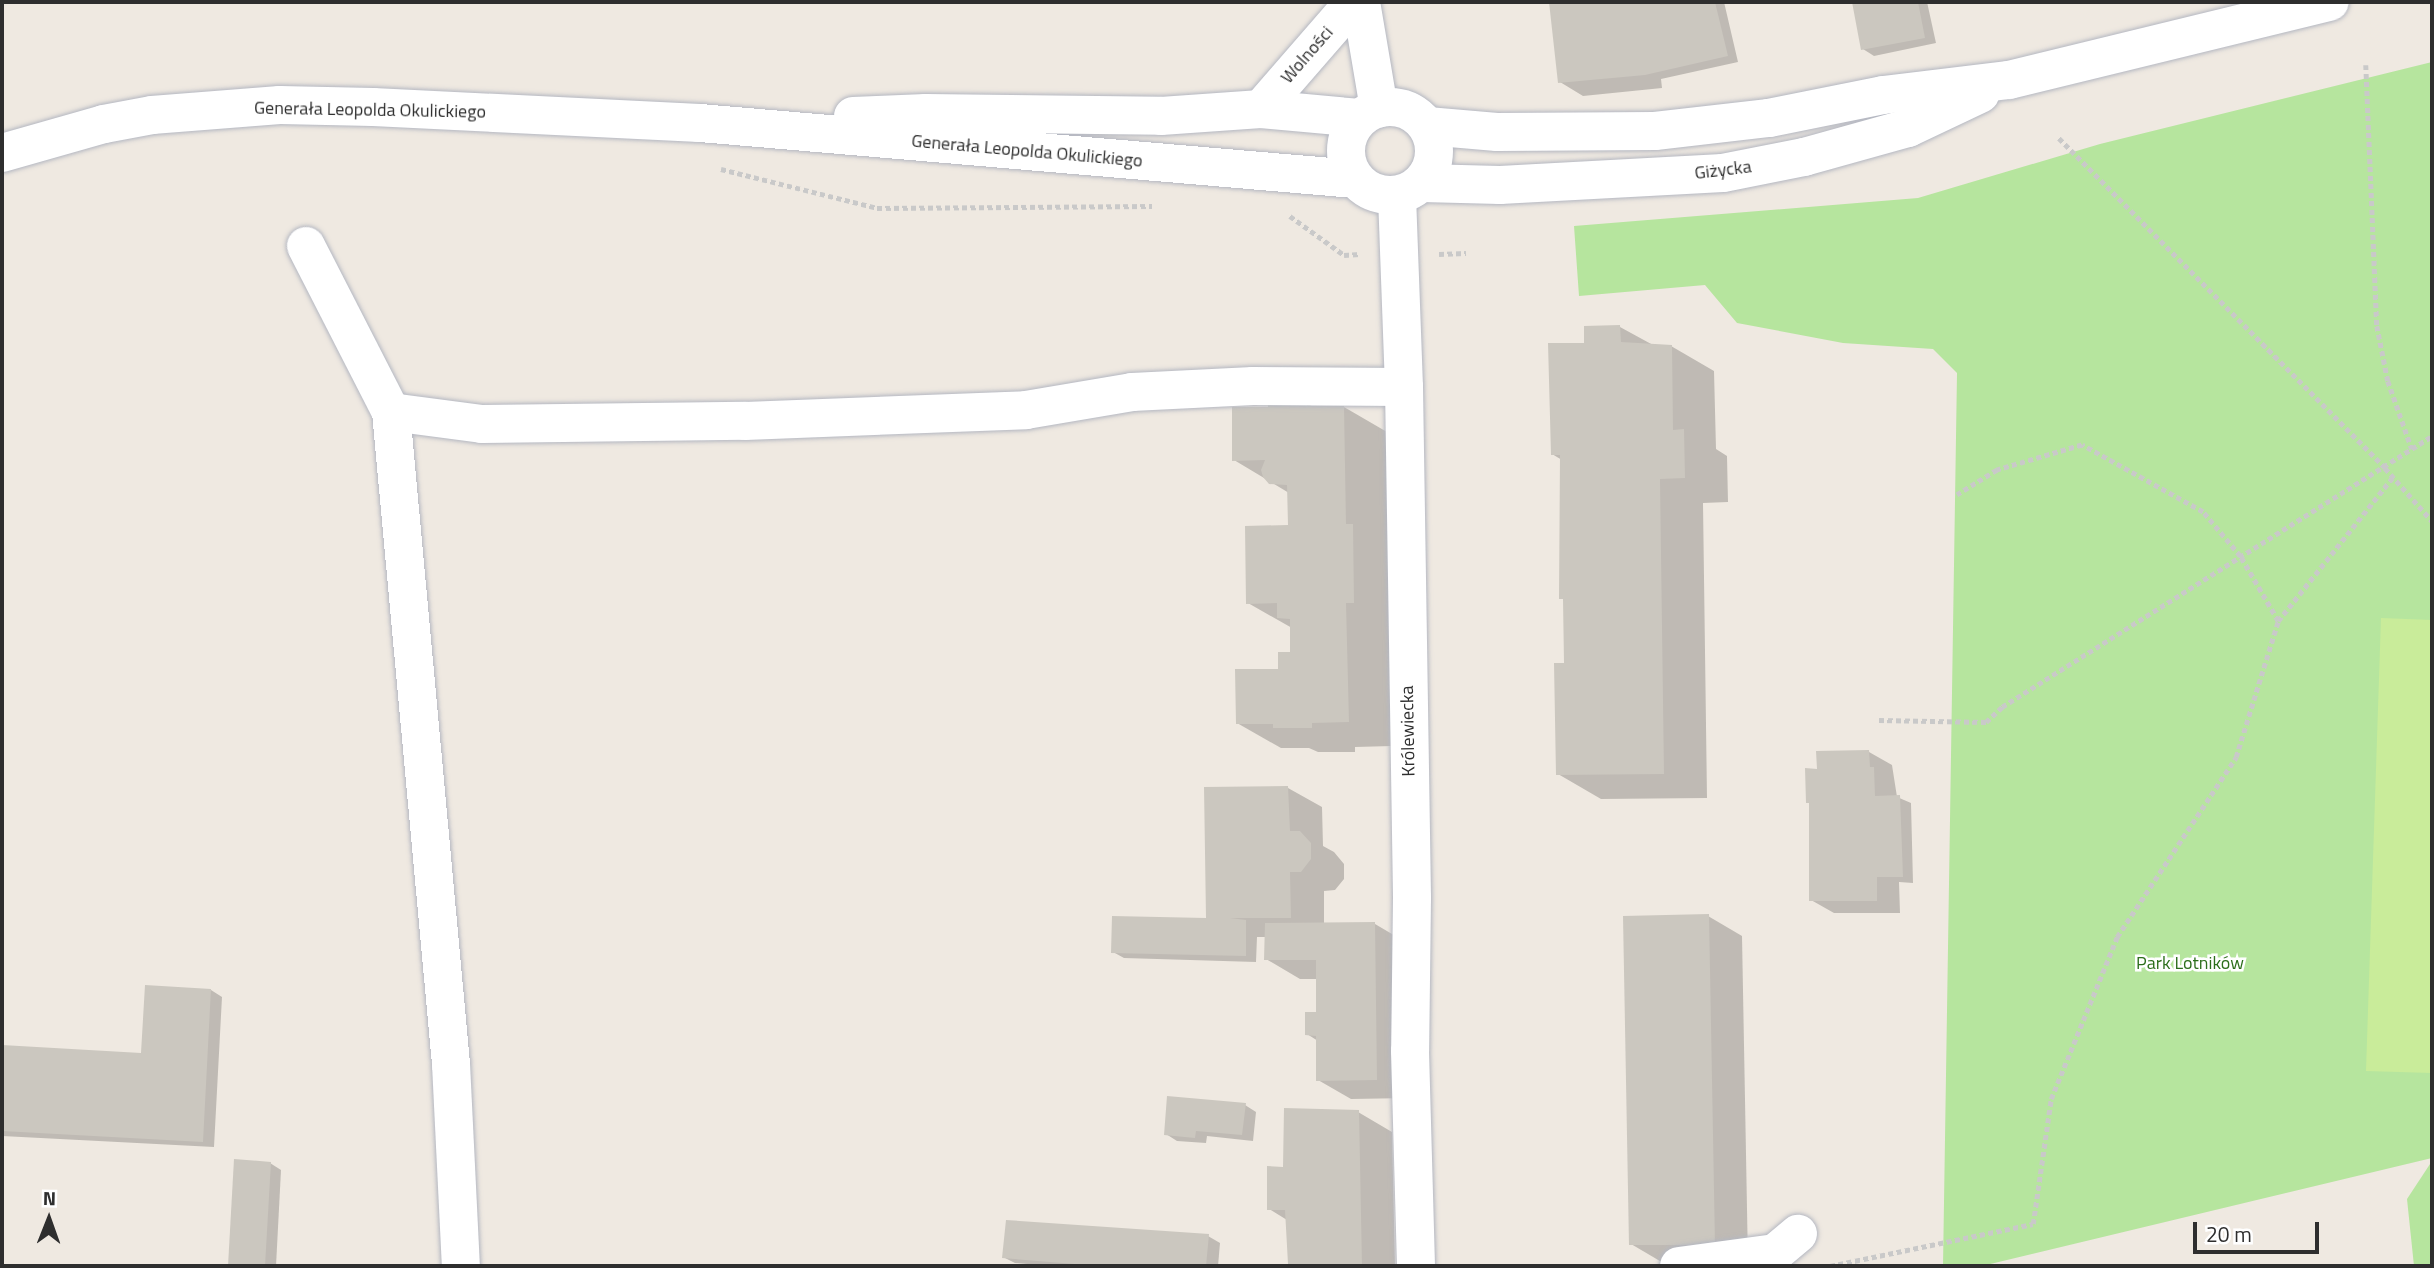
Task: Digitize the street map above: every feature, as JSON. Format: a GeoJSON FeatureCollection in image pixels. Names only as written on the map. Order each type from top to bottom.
{"type":"FeatureCollection","features":[{"type":"Feature","properties":{"kind":"street","name":"Wolności"},"geometry":{"type":"LineString","coordinates":[[1261,109],[1354,2]]}},
{"type":"Feature","properties":{"kind":"street"},"geometry":{"type":"LineString","coordinates":[[1361,2],[1369,113],[1346,141],[1348,168],[1366,190],[1381,195],[1418,199],[1433,161],[1434,150],[1427,127],[1406,110],[1369,113]]}},
{"type":"Feature","properties":{"kind":"street","name":"Giżycka"},"geometry":{"type":"LineString","coordinates":[[1427,127],[1497,132],[1655,131],[1769,118],[1883,95],[2009,79],[2330,2]]}},
{"type":"Feature","properties":{"kind":"street","name":"Giżycka"},"geometry":{"type":"LineString","coordinates":[[1418,199],[1500,185],[1723,173],[1804,157],[1908,128],[2009,79]]}},
{"type":"Feature","properties":{"kind":"street","name":"Generała Leopolda Okulickiego"},"geometry":{"type":"LineString","coordinates":[[2,153],[104,124],[152,115],[279,105],[700,123],[1355,179]]}},
{"type":"Feature","properties":{"kind":"street","name":"Generała Leopolda Okulickiego"},"geometry":{"type":"LineString","coordinates":[[700,123],[926,113],[1161,116],[1261,109],[1369,113]]}},
{"type":"Feature","properties":{"kind":"street","name":"Królewiecka"},"geometry":{"type":"LineString","coordinates":[[1416,1266],[1410,1051],[1412,898],[1404,387],[1418,199]]}},
{"type":"Feature","properties":{"kind":"street"},"geometry":{"type":"LineString","coordinates":[[306,246],[391,412],[450,1051],[461,1266]]}},
{"type":"Feature","properties":{"kind":"street"},"geometry":{"type":"LineString","coordinates":[[391,412],[482,424],[745,421],[1026,410],[1146,391],[1253,386],[1404,387]]}},
{"type":"Feature","properties":{"kind":"street"},"geometry":{"type":"LineString","coordinates":[[1679,1266],[1787,1251]]}},
{"type":"Feature","properties":{"kind":"path"},"geometry":{"type":"LineString","coordinates":[[2365,65],[2377,326],[2388,382],[2412,449]]}},
{"type":"Feature","properties":{"kind":"path"},"geometry":{"type":"LineString","coordinates":[[2059,138],[2385,468],[2432,521]]}},
{"type":"Feature","properties":{"kind":"path"},"geometry":{"type":"LineString","coordinates":[[709,165],[877,208],[1163,206]]}},
{"type":"Feature","properties":{"kind":"path"},"geometry":{"type":"LineString","coordinates":[[1283,212],[1344,255]]}},
{"type":"Feature","properties":{"kind":"path"},"geometry":{"type":"LineString","coordinates":[[1879,720],[1986,722],[2001,707],[2432,436]]}},
{"type":"Feature","properties":{"kind":"path"},"geometry":{"type":"LineString","coordinates":[[1958,495],[1997,470],[2082,445],[2203,512],[2240,556],[2278,621]]}},
{"type":"Feature","properties":{"kind":"path"},"geometry":{"type":"LineString","coordinates":[[1830,1266],[2033,1224],[2052,1099],[2117,937],[2236,757],[2278,621],[2392,478]]}},
{"type":"Feature","properties":{"kind":"green space","name":"Park Lotników"},"geometry":{"type":"Polygon","coordinates":[[[2432,62],[2432,1158],[1982,1266],[1943,1266],[1957,373],[1933,349],[1843,343],[1737,323],[1705,285],[1579,296],[1574,226],[1918,198],[2100,144],[2432,62]]]}},
{"type":"Feature","properties":{"kind":"green space"},"geometry":{"type":"Polygon","coordinates":[[[2381,618],[2432,620],[2432,1073],[2366,1071],[2381,618]]]}},
{"type":"Feature","properties":{"kind":"green space"},"geometry":{"type":"Polygon","coordinates":[[[2432,1161],[2432,1266],[2414,1266],[2407,1199],[2432,1161]]]}},
{"type":"Feature","properties":{"kind":"building"},"geometry":{"type":"Polygon","coordinates":[[[1549,2],[1715,2],[1728,56],[1645,75],[1558,83],[1549,2]]]}},
{"type":"Feature","properties":{"kind":"building"},"geometry":{"type":"Polygon","coordinates":[[[1852,2],[1918,2],[1925,38],[1861,50],[1852,2]]]}},
{"type":"Feature","properties":{"kind":"building"},"geometry":{"type":"Polygon","coordinates":[[[1620,325],[1621,342],[1672,345],[1673,430],[1684,429],[1685,478],[1660,479],[1664,774],[1556,775],[1554,663],[1564,663],[1563,599],[1559,599],[1560,455],[1551,455],[1548,343],[1584,343],[1584,326],[1620,325]]]}},
{"type":"Feature","properties":{"kind":"building"},"geometry":{"type":"Polygon","coordinates":[[[1307,401],[1307,406],[1344,406],[1346,524],[1353,524],[1354,603],[1346,603],[1349,722],[1312,723],[1312,728],[1236,724],[1235,669],[1278,669],[1278,652],[1290,652],[1290,619],[1277,618],[1277,603],[1246,604],[1245,526],[1288,525],[1287,485],[1269,484],[1261,470],[1265,460],[1232,461],[1232,407],[1268,407],[1268,402],[1307,401]]]}},
{"type":"Feature","properties":{"kind":"building"},"geometry":{"type":"Polygon","coordinates":[[[1869,750],[1870,767],[1874,767],[1875,796],[1900,795],[1903,877],[1877,877],[1877,901],[1809,901],[1809,803],[1806,803],[1805,768],[1817,769],[1816,751],[1869,750]]]}},
{"type":"Feature","properties":{"kind":"building"},"geometry":{"type":"Polygon","coordinates":[[[1288,786],[1290,831],[1300,831],[1311,843],[1311,859],[1301,872],[1290,872],[1291,918],[1230,918],[1246,920],[1246,956],[1111,953],[1112,916],[1206,918],[1204,787],[1288,786]]]}},
{"type":"Feature","properties":{"kind":"building"},"geometry":{"type":"Polygon","coordinates":[[[1709,914],[1715,1245],[1629,1245],[1623,916],[1709,914]]]}},
{"type":"Feature","properties":{"kind":"building"},"geometry":{"type":"Polygon","coordinates":[[[1375,922],[1377,1080],[1316,1081],[1316,1036],[1305,1035],[1305,1012],[1316,1012],[1316,960],[1264,960],[1265,923],[1375,922]]]}},
{"type":"Feature","properties":{"kind":"building"},"geometry":{"type":"Polygon","coordinates":[[[145,985],[211,989],[203,1142],[2,1131],[2,1045],[141,1053],[145,985]]]}},
{"type":"Feature","properties":{"kind":"building"},"geometry":{"type":"Polygon","coordinates":[[[1167,1096],[1246,1103],[1242,1135],[1196,1131],[1195,1138],[1164,1135],[1167,1096]]]}},
{"type":"Feature","properties":{"kind":"building"},"geometry":{"type":"Polygon","coordinates":[[[1284,1108],[1359,1110],[1362,1266],[1288,1264],[1285,1210],[1267,1210],[1267,1166],[1283,1167],[1284,1108]]]}},
{"type":"Feature","properties":{"kind":"building"},"geometry":{"type":"Polygon","coordinates":[[[234,1159],[271,1162],[265,1266],[228,1266],[234,1159]]]}},
{"type":"Feature","properties":{"kind":"building"},"geometry":{"type":"Polygon","coordinates":[[[1006,1220],[1209,1234],[1206,1266],[1099,1266],[1002,1258],[1006,1220]]]}}]}
